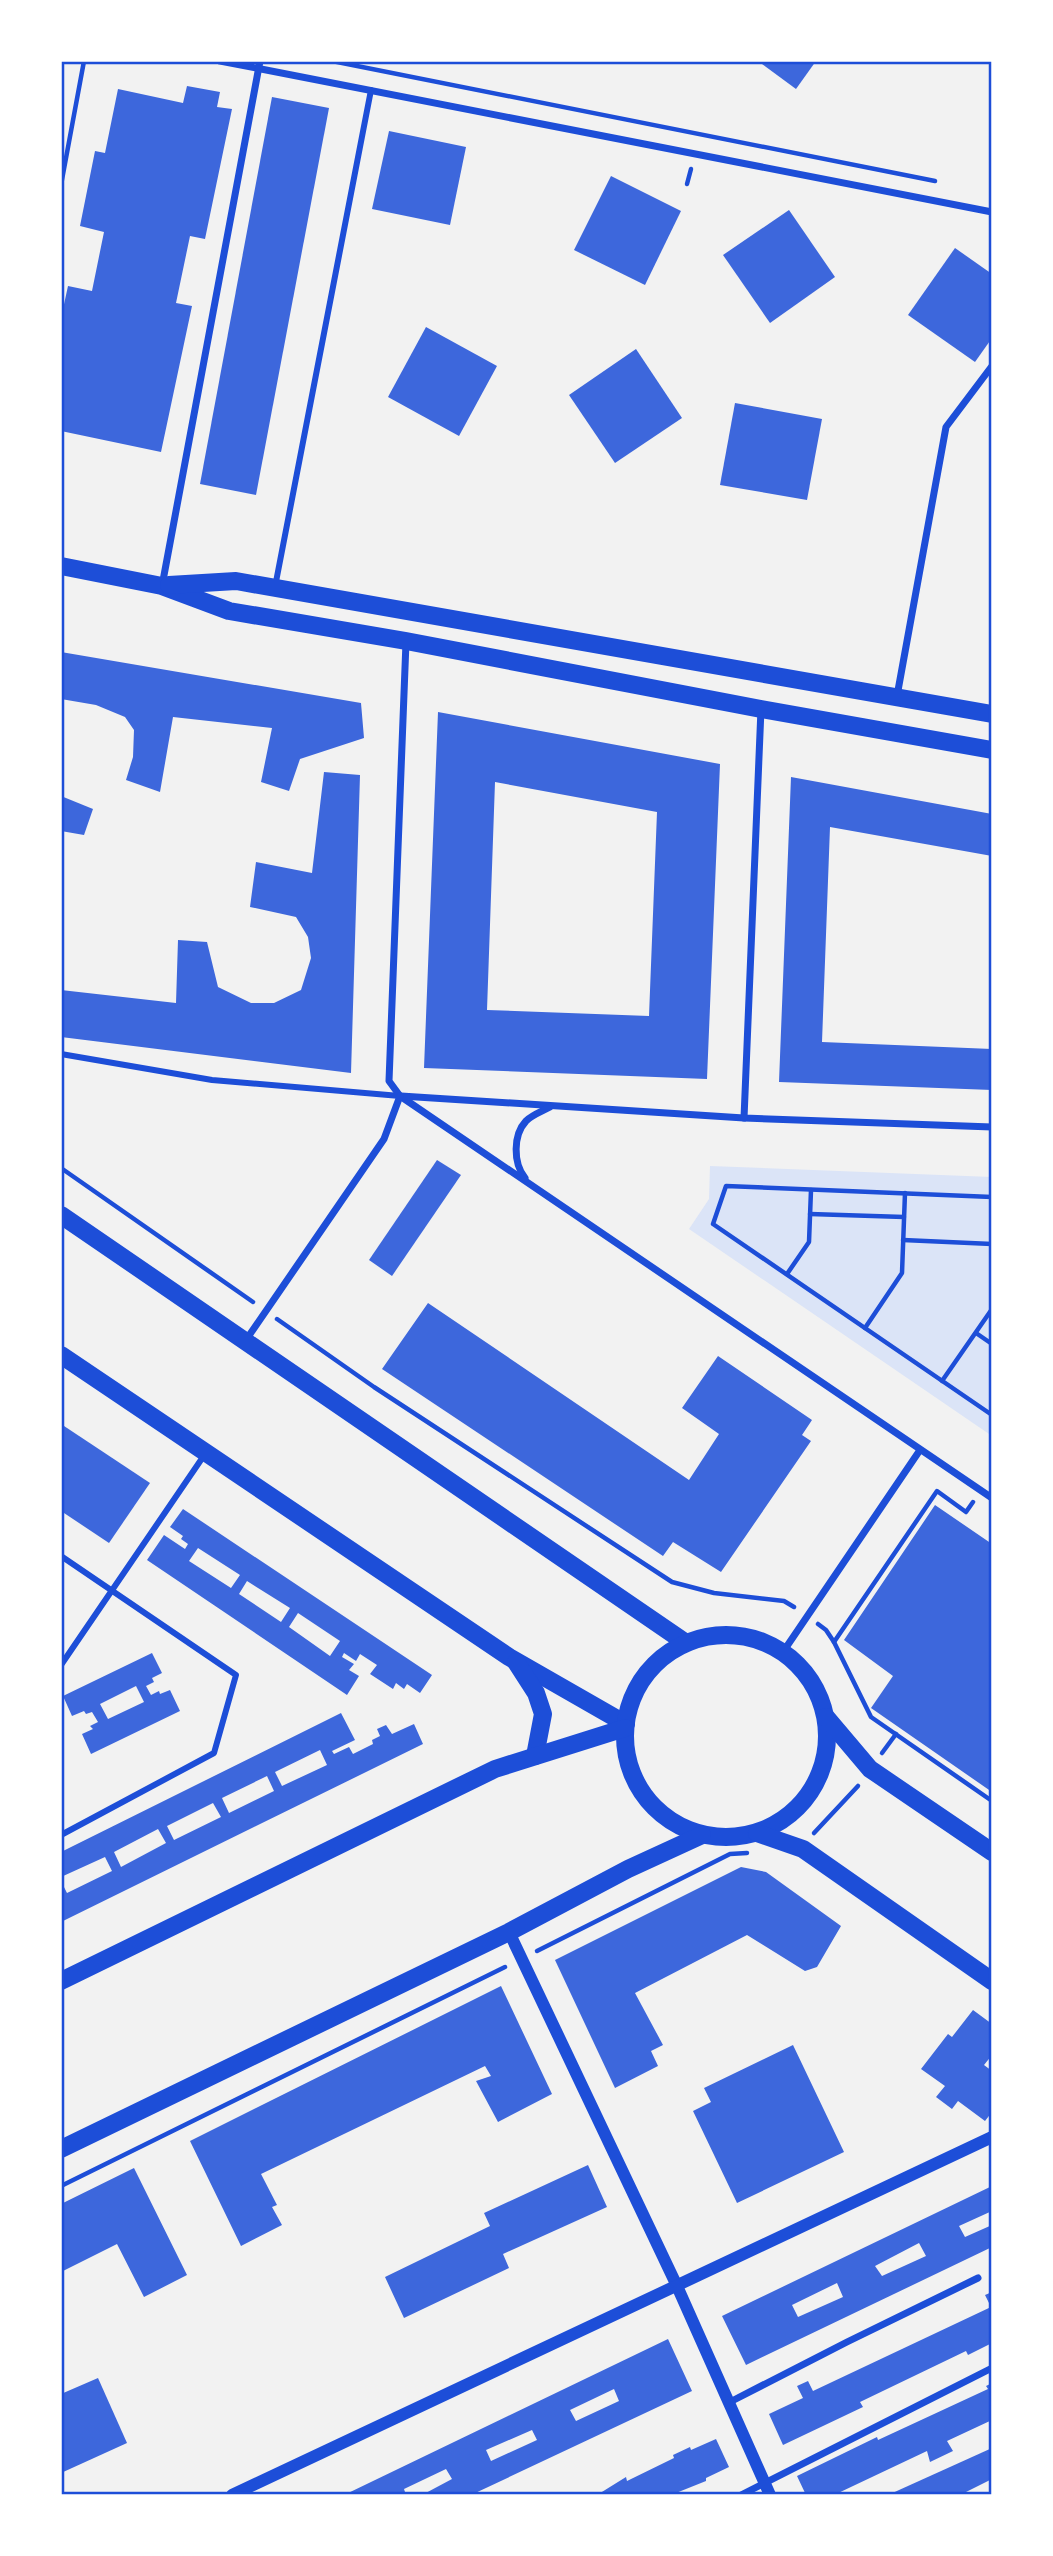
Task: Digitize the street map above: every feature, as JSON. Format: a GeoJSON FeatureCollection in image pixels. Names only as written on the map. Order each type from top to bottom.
{"type":"FeatureCollection","features":[{"type":"Feature","properties":{"kind":"main road"},"geometry":{"type":"LineString","coordinates":[[61,566],[162,586],[229,611],[407,641],[992,750]]}},
{"type":"Feature","properties":{"kind":"main road"},"geometry":{"type":"LineString","coordinates":[[162,586],[236,581],[992,715]]}},
{"type":"Feature","properties":{"kind":"main road"},"geometry":{"type":"LineString","coordinates":[[61,1215],[686,1643]]}},
{"type":"Feature","properties":{"kind":"main road"},"geometry":{"type":"LineString","coordinates":[[61,1355],[514,1659],[626,1726]]}},
{"type":"Feature","properties":{"kind":"main road"},"geometry":{"type":"LineString","coordinates":[[736,1635],[760,1640],[783,1652],[802,1669],[817,1692],[826,1717],[825,1759],[818,1779],[807,1797],[776,1825],[757,1833],[730,1838],[702,1835],[683,1829],[665,1818],[644,1796],[630,1769],[625,1748],[631,1701],[644,1677],[663,1657],[686,1643],[710,1636],[736,1635]]}},
{"type":"Feature","properties":{"kind":"main road"},"geometry":{"type":"LineString","coordinates":[[514,1659],[536,1693],[543,1714],[535,1756]]}},
{"type":"Feature","properties":{"kind":"main road"},"geometry":{"type":"LineString","coordinates":[[826,1717],[870,1769],[992,1852]]}},
{"type":"Feature","properties":{"kind":"main road"},"geometry":{"type":"LineString","coordinates":[[61,1981],[495,1769],[626,1726]]}},
{"type":"Feature","properties":{"kind":"main road"},"geometry":{"type":"LineString","coordinates":[[757,1833],[803,1849],[992,1981]]}},
{"type":"Feature","properties":{"kind":"main road"},"geometry":{"type":"LineString","coordinates":[[61,2149],[509,1932],[628,1869],[702,1835]]}},
{"type":"Feature","properties":{"kind":"street"},"geometry":{"type":"LineString","coordinates":[[220,61],[259,65],[371,90],[992,212]]}},
{"type":"Feature","properties":{"kind":"street"},"geometry":{"type":"LineString","coordinates":[[162,586],[259,65]]}},
{"type":"Feature","properties":{"kind":"street"},"geometry":{"type":"LineString","coordinates":[[274,588],[371,90]]}},
{"type":"Feature","properties":{"kind":"street"},"geometry":{"type":"LineString","coordinates":[[897,697],[946,427],[992,366]]}},
{"type":"Feature","properties":{"kind":"street"},"geometry":{"type":"LineString","coordinates":[[407,641],[389,1081],[400,1096],[992,1498]]}},
{"type":"Feature","properties":{"kind":"street"},"geometry":{"type":"LineString","coordinates":[[744,1118],[761,709]]}},
{"type":"Feature","properties":{"kind":"street"},"geometry":{"type":"LineString","coordinates":[[61,1054],[212,1080],[400,1096],[744,1118],[992,1127]]}},
{"type":"Feature","properties":{"kind":"street"},"geometry":{"type":"LineString","coordinates":[[246,1341],[384,1139],[400,1096]]}},
{"type":"Feature","properties":{"kind":"street"},"geometry":{"type":"LineString","coordinates":[[532,1186],[519,1171],[517,1136],[527,1120],[553,1106]]}},
{"type":"Feature","properties":{"kind":"street"},"geometry":{"type":"LineString","coordinates":[[783,1652],[920,1450]]}},
{"type":"Feature","properties":{"kind":"street"},"geometry":{"type":"LineString","coordinates":[[61,1665],[206,1453]]}},
{"type":"Feature","properties":{"kind":"street"},"geometry":{"type":"LineString","coordinates":[[61,1556],[236,1675],[214,1753],[61,1835]]}},
{"type":"Feature","properties":{"kind":"street"},"geometry":{"type":"LineString","coordinates":[[509,1932],[677,2286],[767,2490]]}},
{"type":"Feature","properties":{"kind":"street"},"geometry":{"type":"LineString","coordinates":[[232,2495],[992,2137]]}},
{"type":"Feature","properties":{"kind":"street"},"geometry":{"type":"LineString","coordinates":[[727,2403],[978,2278]]}},
{"type":"Feature","properties":{"kind":"street"},"geometry":{"type":"LineString","coordinates":[[741,2495],[767,2490],[992,2368]]}},
{"type":"Feature","properties":{"kind":"path"},"geometry":{"type":"LineString","coordinates":[[61,185],[84,61]]}},
{"type":"Feature","properties":{"kind":"path"},"geometry":{"type":"LineString","coordinates":[[332,61],[939,182]]}},
{"type":"Feature","properties":{"kind":"path"},"geometry":{"type":"LineString","coordinates":[[61,1168],[252,1302]]}},
{"type":"Feature","properties":{"kind":"path"},"geometry":{"type":"LineString","coordinates":[[992,1197],[726,1186],[713,1224],[992,1415]]}},
{"type":"Feature","properties":{"kind":"path"},"geometry":{"type":"LineString","coordinates":[[787,1275],[809,1242],[811,1189]]}},
{"type":"Feature","properties":{"kind":"path"},"geometry":{"type":"LineString","coordinates":[[865,1328],[902,1273],[905,1193]]}},
{"type":"Feature","properties":{"kind":"path"},"geometry":{"type":"LineString","coordinates":[[810,1214],[904,1217]]}},
{"type":"Feature","properties":{"kind":"path"},"geometry":{"type":"LineString","coordinates":[[903,1240],[992,1244]]}},
{"type":"Feature","properties":{"kind":"path"},"geometry":{"type":"LineString","coordinates":[[942,1381],[992,1309]]}},
{"type":"Feature","properties":{"kind":"path"},"geometry":{"type":"LineString","coordinates":[[286,1325],[374,1387],[672,1582],[714,1593],[784,1601]]}},
{"type":"Feature","properties":{"kind":"path"},"geometry":{"type":"LineString","coordinates":[[976,1333],[992,1344]]}},
{"type":"Feature","properties":{"kind":"path"},"geometry":{"type":"LineString","coordinates":[[834,1642],[937,1492],[966,1512],[971,1505]]}},
{"type":"Feature","properties":{"kind":"path"},"geometry":{"type":"LineString","coordinates":[[826,1630],[870,1717],[992,1801]]}},
{"type":"Feature","properties":{"kind":"path"},"geometry":{"type":"LineString","coordinates":[[803,1849],[817,1827],[852,1794],[896,1734]]}},
{"type":"Feature","properties":{"kind":"path"},"geometry":{"type":"LineString","coordinates":[[61,2186],[730,1854],[753,1853]]}},
{"type":"Feature","properties":{"kind":"shaded area"},"geometry":{"type":"Polygon","coordinates":[[[710,1166],[992,1177],[992,1436],[689,1229],[709,1199],[710,1166]]]}},
{"type":"Feature","properties":{"kind":"building"},"geometry":{"type":"Polygon","coordinates":[[[758,61],[816,61],[796,89],[758,61]]]}},
{"type":"Feature","properties":{"kind":"building"},"geometry":{"type":"Polygon","coordinates":[[[187,86],[220,92],[217,107],[232,109],[205,239],[190,236],[176,303],[192,306],[161,452],[61,431],[61,318],[68,286],[92,291],[104,232],[80,226],[95,151],[105,153],[118,89],[183,103],[187,86]]]}},
{"type":"Feature","properties":{"kind":"building"},"geometry":{"type":"Polygon","coordinates":[[[272,97],[329,108],[256,495],[200,484],[272,97]]]}},
{"type":"Feature","properties":{"kind":"building"},"geometry":{"type":"Polygon","coordinates":[[[389,131],[466,147],[450,225],[372,209],[389,131]]]}},
{"type":"Feature","properties":{"kind":"building"},"geometry":{"type":"Polygon","coordinates":[[[611,176],[681,211],[645,285],[574,250],[611,176]]]}},
{"type":"Feature","properties":{"kind":"building"},"geometry":{"type":"Polygon","coordinates":[[[789,210],[835,277],[770,323],[723,255],[789,210]]]}},
{"type":"Feature","properties":{"kind":"building"},"geometry":{"type":"Polygon","coordinates":[[[955,248],[992,274],[992,338],[975,362],[908,315],[955,248]]]}},
{"type":"Feature","properties":{"kind":"building"},"geometry":{"type":"Polygon","coordinates":[[[426,327],[497,366],[459,436],[388,397],[426,327]]]}},
{"type":"Feature","properties":{"kind":"building"},"geometry":{"type":"Polygon","coordinates":[[[636,349],[682,418],[615,463],[569,395],[636,349]]]}},
{"type":"Feature","properties":{"kind":"building"},"geometry":{"type":"Polygon","coordinates":[[[735,403],[822,419],[807,500],[720,485],[735,403]]]}},
{"type":"Feature","properties":{"kind":"building"},"geometry":{"type":"Polygon","coordinates":[[[61,652],[361,703],[364,738],[300,759],[289,791],[261,782],[272,728],[173,717],[160,792],[126,780],[133,757],[134,730],[125,717],[96,705],[61,699],[61,652]]]}},
{"type":"Feature","properties":{"kind":"building"},"geometry":{"type":"Polygon","coordinates":[[[438,712],[720,764],[707,1079],[424,1068],[438,712]],[[495,782],[487,1010],[649,1016],[657,812],[495,782]]]}},
{"type":"Feature","properties":{"kind":"building"},"geometry":{"type":"Polygon","coordinates":[[[324,772],[360,775],[351,1073],[61,1037],[61,990],[176,1003],[178,940],[207,942],[218,987],[251,1003],[274,1003],[301,990],[311,958],[308,937],[296,917],[250,907],[256,862],[312,873],[324,772]]]}},
{"type":"Feature","properties":{"kind":"building"},"geometry":{"type":"Polygon","coordinates":[[[791,777],[992,814],[992,856],[830,827],[822,1042],[992,1049],[992,1090],[779,1082],[791,777]]]}},
{"type":"Feature","properties":{"kind":"building"},"geometry":{"type":"Polygon","coordinates":[[[61,796],[93,809],[84,835],[61,831],[61,796]]]}},
{"type":"Feature","properties":{"kind":"building"},"geometry":{"type":"Polygon","coordinates":[[[437,1160],[461,1175],[392,1276],[369,1260],[437,1160]]]}},
{"type":"Feature","properties":{"kind":"building"},"geometry":{"type":"Polygon","coordinates":[[[428,1303],[689,1480],[719,1434],[682,1408],[718,1356],[812,1420],[802,1435],[811,1441],[721,1572],[673,1542],[663,1556],[382,1369],[428,1303]]]}},
{"type":"Feature","properties":{"kind":"building"},"geometry":{"type":"Polygon","coordinates":[[[61,1424],[150,1483],[109,1543],[61,1511],[61,1424]]]}},
{"type":"Feature","properties":{"kind":"building"},"geometry":{"type":"Polygon","coordinates":[[[935,1505],[992,1544],[992,1792],[871,1708],[893,1676],[844,1640],[935,1505]]]}},
{"type":"Feature","properties":{"kind":"building"},"geometry":{"type":"Polygon","coordinates":[[[183,1509],[432,1675],[420,1693],[407,1684],[404,1689],[396,1683],[393,1689],[370,1674],[377,1665],[360,1654],[356,1661],[344,1653],[342,1657],[354,1664],[349,1670],[359,1676],[347,1695],[147,1560],[164,1535],[185,1549],[188,1544],[181,1539],[183,1536],[170,1527],[183,1509]],[[198,1548],[189,1561],[231,1588],[240,1575],[198,1548]],[[247,1581],[239,1594],[281,1622],[290,1608],[247,1581]],[[298,1613],[289,1627],[330,1656],[340,1641],[298,1613]]]}},
{"type":"Feature","properties":{"kind":"building"},"geometry":{"type":"Polygon","coordinates":[[[152,1653],[162,1673],[152,1678],[154,1682],[146,1686],[151,1695],[170,1690],[180,1711],[91,1754],[82,1734],[93,1729],[90,1726],[98,1722],[92,1712],[86,1714],[84,1711],[72,1716],[63,1696],[152,1653]],[[136,1686],[100,1704],[108,1719],[144,1702],[136,1686]]]}},
{"type":"Feature","properties":{"kind":"building"},"geometry":{"type":"Polygon","coordinates":[[[341,1713],[355,1740],[332,1751],[334,1754],[349,1747],[353,1754],[373,1744],[372,1740],[380,1736],[377,1729],[386,1725],[392,1734],[414,1724],[423,1744],[61,1922],[61,1881],[67,1893],[112,1871],[105,1857],[61,1877],[61,1852],[341,1713]],[[320,1750],[275,1772],[282,1786],[327,1765],[320,1750]],[[267,1776],[222,1798],[229,1813],[274,1791],[267,1776]],[[213,1803],[167,1826],[174,1840],[221,1817],[213,1803]],[[158,1829],[114,1852],[121,1867],[166,1843],[158,1829]]]}},
{"type":"Feature","properties":{"kind":"building"},"geometry":{"type":"Polygon","coordinates":[[[741,1867],[766,1872],[841,1926],[817,1967],[805,1971],[747,1935],[635,1993],[663,2045],[651,2051],[658,2066],[615,2088],[555,1960],[741,1867]]]}},
{"type":"Feature","properties":{"kind":"building"},"geometry":{"type":"Polygon","coordinates":[[[501,1986],[552,2094],[498,2122],[476,2081],[491,2076],[485,2066],[261,2174],[277,2205],[272,2207],[282,2225],[241,2246],[190,2141],[501,1986]]]}},
{"type":"Feature","properties":{"kind":"building"},"geometry":{"type":"Polygon","coordinates":[[[973,2010],[992,2024],[992,2055],[984,2065],[992,2071],[992,2112],[985,2121],[958,2101],[952,2109],[936,2097],[945,2086],[921,2069],[948,2034],[952,2037],[973,2010]]]}},
{"type":"Feature","properties":{"kind":"building"},"geometry":{"type":"Polygon","coordinates":[[[793,2045],[844,2152],[737,2203],[693,2111],[711,2102],[704,2088],[793,2045]]]}},
{"type":"Feature","properties":{"kind":"building"},"geometry":{"type":"Polygon","coordinates":[[[588,2165],[607,2207],[503,2254],[509,2268],[404,2318],[385,2277],[490,2226],[484,2213],[588,2165]]]}},
{"type":"Feature","properties":{"kind":"building"},"geometry":{"type":"Polygon","coordinates":[[[134,2168],[187,2275],[144,2297],[117,2244],[61,2272],[61,2204],[134,2168]]]}},
{"type":"Feature","properties":{"kind":"building"},"geometry":{"type":"Polygon","coordinates":[[[992,2186],[992,2211],[959,2226],[965,2237],[992,2225],[992,2247],[746,2365],[722,2316],[992,2186]],[[919,2243],[875,2266],[882,2276],[926,2256],[919,2243]],[[837,2283],[792,2305],[798,2317],[843,2297],[837,2283]]]}},
{"type":"Feature","properties":{"kind":"building"},"geometry":{"type":"Polygon","coordinates":[[[992,2292],[992,2343],[968,2355],[966,2351],[860,2402],[863,2407],[783,2445],[769,2414],[803,2398],[797,2386],[808,2381],[813,2391],[991,2307],[985,2295],[992,2292]]]}},
{"type":"Feature","properties":{"kind":"building"},"geometry":{"type":"Polygon","coordinates":[[[668,2339],[692,2391],[471,2495],[422,2495],[452,2479],[446,2469],[404,2489],[406,2495],[344,2495],[668,2339]],[[614,2389],[570,2410],[576,2421],[619,2401],[614,2389]],[[532,2430],[486,2450],[491,2461],[537,2440],[532,2430]]]}},
{"type":"Feature","properties":{"kind":"building"},"geometry":{"type":"Polygon","coordinates":[[[98,2378],[127,2443],[61,2473],[61,2394],[98,2378]]]}},
{"type":"Feature","properties":{"kind":"building"},"geometry":{"type":"Polygon","coordinates":[[[992,2383],[992,2420],[947,2441],[953,2451],[930,2462],[927,2451],[834,2495],[806,2495],[797,2476],[877,2437],[878,2440],[988,2389],[986,2386],[992,2383]]]}},
{"type":"Feature","properties":{"kind":"building"},"geometry":{"type":"Polygon","coordinates":[[[716,2439],[729,2467],[706,2478],[706,2481],[671,2495],[597,2495],[626,2477],[627,2481],[674,2458],[673,2455],[716,2439]]]}},
{"type":"Feature","properties":{"kind":"building"},"geometry":{"type":"Polygon","coordinates":[[[992,2448],[992,2479],[960,2495],[888,2495],[992,2448]]]}}]}
